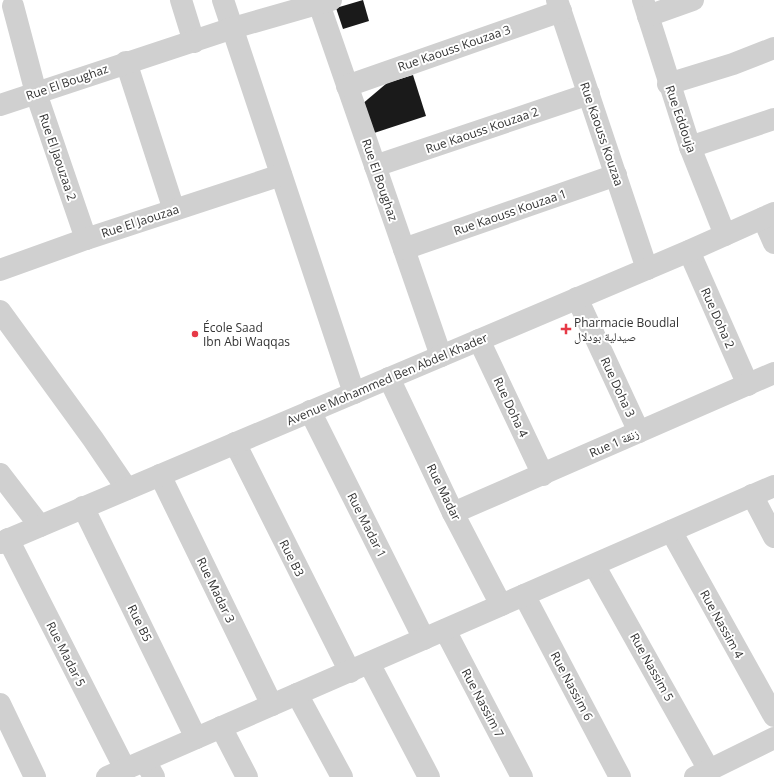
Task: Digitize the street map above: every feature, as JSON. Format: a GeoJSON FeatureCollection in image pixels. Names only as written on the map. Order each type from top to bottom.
{"type":"FeatureCollection","features":[{"type":"Feature","properties":{"kind":"street"},"geometry":{"type":"LineString","coordinates":[[181,0],[194,42]]}},
{"type":"Feature","properties":{"kind":"street"},"geometry":{"type":"LineString","coordinates":[[223,0],[354,393]]}},
{"type":"Feature","properties":{"kind":"street"},"geometry":{"type":"LineString","coordinates":[[646,8],[693,0]]}},
{"type":"Feature","properties":{"kind":"street","name":"Rue El Boughaz"},"geometry":{"type":"LineString","coordinates":[[0,105],[126,62],[194,42],[233,28],[325,2],[347,86],[442,356]]}},
{"type":"Feature","properties":{"kind":"street","name":"Rue El Jaouzaa 2"},"geometry":{"type":"LineString","coordinates":[[15,5],[36,93],[86,239]]}},
{"type":"Feature","properties":{"kind":"street","name":"Rue Kaouss Kouzaa 3"},"geometry":{"type":"LineString","coordinates":[[347,86],[559,5]]}},
{"type":"Feature","properties":{"kind":"street","name":"Rue Kaouss Kouzaa"},"geometry":{"type":"LineString","coordinates":[[559,5],[647,269]]}},
{"type":"Feature","properties":{"kind":"street","name":"Rue Eddouja"},"geometry":{"type":"LineString","coordinates":[[646,8],[668,84],[725,236]]}},
{"type":"Feature","properties":{"kind":"street"},"geometry":{"type":"LineString","coordinates":[[668,84],[733,64],[774,48]]}},
{"type":"Feature","properties":{"kind":"street"},"geometry":{"type":"LineString","coordinates":[[126,62],[174,210]]}},
{"type":"Feature","properties":{"kind":"street","name":"Rue Kaouss Kouzaa 2"},"geometry":{"type":"LineString","coordinates":[[375,166],[589,94]]}},
{"type":"Feature","properties":{"kind":"street"},"geometry":{"type":"LineString","coordinates":[[690,146],[774,119]]}},
{"type":"Feature","properties":{"kind":"street","name":"Rue El Jaouzaa"},"geometry":{"type":"LineString","coordinates":[[0,270],[86,239],[281,175]]}},
{"type":"Feature","properties":{"kind":"street","name":"Rue Kaouss Kouzaa 1"},"geometry":{"type":"LineString","coordinates":[[404,249],[616,175]]}},
{"type":"Feature","properties":{"kind":"street"},"geometry":{"type":"LineString","coordinates":[[769,215],[774,243]]}},
{"type":"Feature","properties":{"kind":"street","name":"Avenue Mohammed Ben Abdel Khader"},"geometry":{"type":"LineString","coordinates":[[4,541],[725,236],[769,215]]}},
{"type":"Feature","properties":{"kind":"street","name":"Rue Doha 2"},"geometry":{"type":"LineString","coordinates":[[689,251],[748,385]]}},
{"type":"Feature","properties":{"kind":"street","name":"Rue Doha 3"},"geometry":{"type":"LineString","coordinates":[[577,298],[639,432]]}},
{"type":"Feature","properties":{"kind":"street"},"geometry":{"type":"LineString","coordinates":[[0,311],[93,439],[127,489]]}},
{"type":"Feature","properties":{"kind":"street","name":"Rue Doha 4"},"geometry":{"type":"LineString","coordinates":[[479,340],[543,475]]}},
{"type":"Feature","properties":{"kind":"street","name":"Rue 1 زنقة"},"geometry":{"type":"LineString","coordinates":[[453,513],[774,373]]}},
{"type":"Feature","properties":{"kind":"street","name":"Rue Madar"},"geometry":{"type":"LineString","coordinates":[[389,378],[453,513],[501,605]]}},
{"type":"Feature","properties":{"kind":"street","name":"Rue Madar 1"},"geometry":{"type":"LineString","coordinates":[[310,412],[424,639]]}},
{"type":"Feature","properties":{"kind":"street","name":"Rue B3"},"geometry":{"type":"LineString","coordinates":[[235,443],[360,667],[429,777]]}},
{"type":"Feature","properties":{"kind":"street"},"geometry":{"type":"LineString","coordinates":[[0,474],[40,526]]}},
{"type":"Feature","properties":{"kind":"street","name":"Rue Madar 3"},"geometry":{"type":"LineString","coordinates":[[160,475],[272,705]]}},
{"type":"Feature","properties":{"kind":"street"},"geometry":{"type":"LineString","coordinates":[[116,773],[150,769],[196,738],[774,486]]}},
{"type":"Feature","properties":{"kind":"street"},"geometry":{"type":"LineString","coordinates":[[752,495],[774,537]]}},
{"type":"Feature","properties":{"kind":"street","name":"Rue B5"},"geometry":{"type":"LineString","coordinates":[[83,507],[196,738]]}},
{"type":"Feature","properties":{"kind":"street","name":"Rue Nassim 4"},"geometry":{"type":"LineString","coordinates":[[671,531],[774,716]]}},
{"type":"Feature","properties":{"kind":"street","name":"Rue Madar 5"},"geometry":{"type":"LineString","coordinates":[[4,541],[116,773]]}},
{"type":"Feature","properties":{"kind":"street","name":"Rue Nassim 5"},"geometry":{"type":"LineString","coordinates":[[594,565],[702,773]]}},
{"type":"Feature","properties":{"kind":"street","name":"Rue Nassim 6"},"geometry":{"type":"LineString","coordinates":[[524,595],[620,777]]}},
{"type":"Feature","properties":{"kind":"street","name":"Rue Nassim 7"},"geometry":{"type":"LineString","coordinates":[[445,630],[522,777]]}},
{"type":"Feature","properties":{"kind":"street"},"geometry":{"type":"LineString","coordinates":[[298,694],[342,777]]}},
{"type":"Feature","properties":{"kind":"street"},"geometry":{"type":"LineString","coordinates":[[0,704],[35,777]]}},
{"type":"Feature","properties":{"kind":"street"},"geometry":{"type":"LineString","coordinates":[[221,728],[247,777]]}},
{"type":"Feature","properties":{"kind":"street"},"geometry":{"type":"LineString","coordinates":[[702,773],[774,738]]}},
{"type":"Feature","properties":{"kind":"building"},"geometry":{"type":"Polygon","coordinates":[[[363,0],[369,21],[343,29],[336,8],[363,0]]]}},
{"type":"Feature","properties":{"kind":"building"},"geometry":{"type":"Polygon","coordinates":[[[413,75],[426,116],[371,134],[361,105],[387,83],[413,75]]]}},
{"type":"Feature","properties":{"kind":"place","name":"Pharmacie Boudlal صيدلية بودلال"},"geometry":{"type":"Point","coordinates":[566,329]}},
{"type":"Feature","properties":{"kind":"place","name":"École Saad Ibn Abi Waqqas"},"geometry":{"type":"Point","coordinates":[195,334]}}]}
